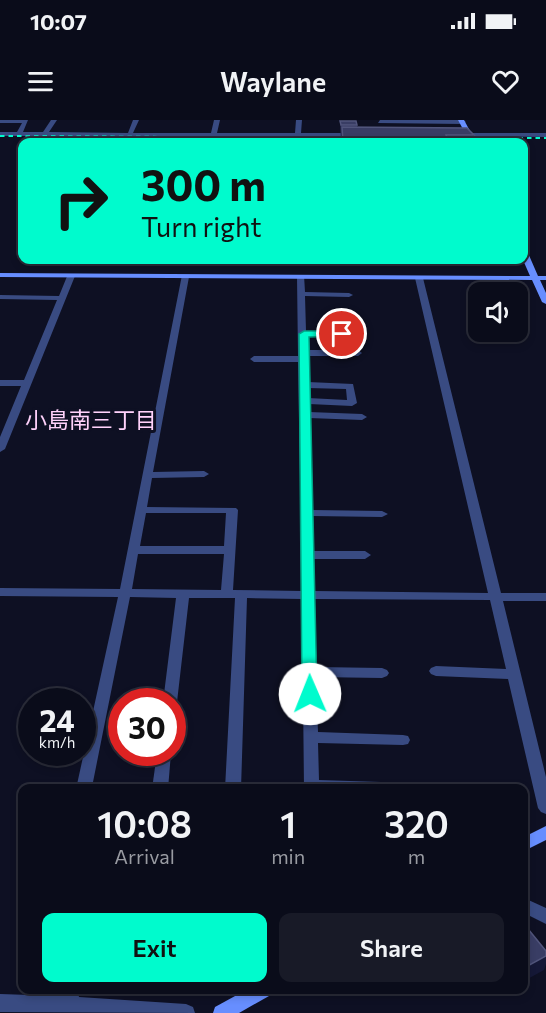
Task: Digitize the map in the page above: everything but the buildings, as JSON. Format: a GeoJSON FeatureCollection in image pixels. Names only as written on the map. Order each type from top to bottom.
{"type":"FeatureCollection","features":[{"type":"Feature","properties":{"kind":"street"},"geometry":{"type":"LineString","coordinates":[[45,134],[54,120]]}},
{"type":"Feature","properties":{"kind":"street"},"geometry":{"type":"LineString","coordinates":[[130,134],[136,120]]}},
{"type":"Feature","properties":{"kind":"street"},"geometry":{"type":"LineString","coordinates":[[214,134],[217,120]]}},
{"type":"Feature","properties":{"kind":"street"},"geometry":{"type":"LineString","coordinates":[[298,135],[299,120]]}},
{"type":"Feature","properties":{"kind":"street"},"geometry":{"type":"LineString","coordinates":[[0,121],[26,121],[19,134]]}},
{"type":"Feature","properties":{"kind":"street"},"geometry":{"type":"LineString","coordinates":[[381,124],[462,121],[471,138]]}},
{"type":"Feature","properties":{"kind":"street"},"geometry":{"type":"LineString","coordinates":[[0,134],[214,134],[365,138]]}},
{"type":"Feature","properties":{"kind":"street"},"geometry":{"type":"LineString","coordinates":[[502,138],[546,135]]}},
{"type":"Feature","properties":{"kind":"street"},"geometry":{"type":"LineString","coordinates":[[0,140],[18,140]]}},
{"type":"Feature","properties":{"kind":"street"},"geometry":{"type":"LineString","coordinates":[[528,142],[546,142]]}},
{"type":"Feature","properties":{"kind":"street"},"geometry":{"type":"LineString","coordinates":[[528,262],[546,302]]}},
{"type":"Feature","properties":{"kind":"street"},"geometry":{"type":"LineString","coordinates":[[0,275],[546,279]]}},
{"type":"Feature","properties":{"kind":"street"},"geometry":{"type":"LineString","coordinates":[[0,448],[71,276]]}},
{"type":"Feature","properties":{"kind":"street"},"geometry":{"type":"LineString","coordinates":[[85,784],[125,593],[185,277]]}},
{"type":"Feature","properties":{"kind":"street"},"geometry":{"type":"LineString","coordinates":[[301,277],[312,784]]}},
{"type":"Feature","properties":{"kind":"street"},"geometry":{"type":"LineString","coordinates":[[420,278],[546,808]]}},
{"type":"Feature","properties":{"kind":"street"},"geometry":{"type":"LineString","coordinates":[[302,294],[349,295]]}},
{"type":"Feature","properties":{"kind":"street"},"geometry":{"type":"LineString","coordinates":[[0,297],[61,298]]}},
{"type":"Feature","properties":{"kind":"street"},"geometry":{"type":"LineString","coordinates":[[304,334],[342,334]]}},
{"type":"Feature","properties":{"kind":"street"},"geometry":{"type":"LineString","coordinates":[[254,359],[358,353]]}},
{"type":"Feature","properties":{"kind":"street"},"geometry":{"type":"LineString","coordinates":[[0,383],[28,383]]}},
{"type":"Feature","properties":{"kind":"street"},"geometry":{"type":"LineString","coordinates":[[305,385],[350,386],[352,403],[305,402]]}},
{"type":"Feature","properties":{"kind":"street"},"geometry":{"type":"LineString","coordinates":[[305,416],[362,417]]}},
{"type":"Feature","properties":{"kind":"street"},"geometry":{"type":"LineString","coordinates":[[147,475],[204,474]]}},
{"type":"Feature","properties":{"kind":"street"},"geometry":{"type":"LineString","coordinates":[[141,510],[232,510],[230,550],[234,595],[233,784]]}},
{"type":"Feature","properties":{"kind":"street"},"geometry":{"type":"LineString","coordinates":[[306,513],[382,514]]}},
{"type":"Feature","properties":{"kind":"street"},"geometry":{"type":"LineString","coordinates":[[133,550],[230,550]]}},
{"type":"Feature","properties":{"kind":"street"},"geometry":{"type":"LineString","coordinates":[[307,555],[365,555]]}},
{"type":"Feature","properties":{"kind":"street"},"geometry":{"type":"LineString","coordinates":[[0,592],[546,597]]}},
{"type":"Feature","properties":{"kind":"street"},"geometry":{"type":"LineString","coordinates":[[172,688],[183,594]]}},
{"type":"Feature","properties":{"kind":"street"},"geometry":{"type":"LineString","coordinates":[[436,671],[513,674]]}},
{"type":"Feature","properties":{"kind":"street"},"geometry":{"type":"LineString","coordinates":[[309,672],[382,673]]}},
{"type":"Feature","properties":{"kind":"street"},"geometry":{"type":"LineString","coordinates":[[311,737],[403,740]]}},
{"type":"Feature","properties":{"kind":"street"},"geometry":{"type":"LineString","coordinates":[[161,784],[163,766]]}},
{"type":"Feature","properties":{"kind":"street"},"geometry":{"type":"LineString","coordinates":[[528,843],[546,832]]}},
{"type":"Feature","properties":{"kind":"street"},"geometry":{"type":"LineString","coordinates":[[528,907],[546,916]]}},
{"type":"Feature","properties":{"kind":"street"},"geometry":{"type":"LineString","coordinates":[[222,1013],[256,994]]}},
{"type":"Feature","properties":{"kind":"street"},"geometry":{"type":"LineString","coordinates":[[0,1003],[70,997],[186,1013]]}},
{"type":"Feature","properties":{"kind":"railway"},"geometry":{"type":"LineString","coordinates":[[0,136],[357,138]]}},
{"type":"Feature","properties":{"kind":"railway"},"geometry":{"type":"LineString","coordinates":[[459,138],[546,138]]}},
{"type":"Feature","properties":{"kind":"district","name":"小島南三丁目"},"geometry":{"type":"Point","coordinates":[91,420]}},
{"type":"Feature","properties":{"kind":"route"},"geometry":{"type":"LineString","coordinates":[[310,694],[304,334],[342,334]]}}]}
